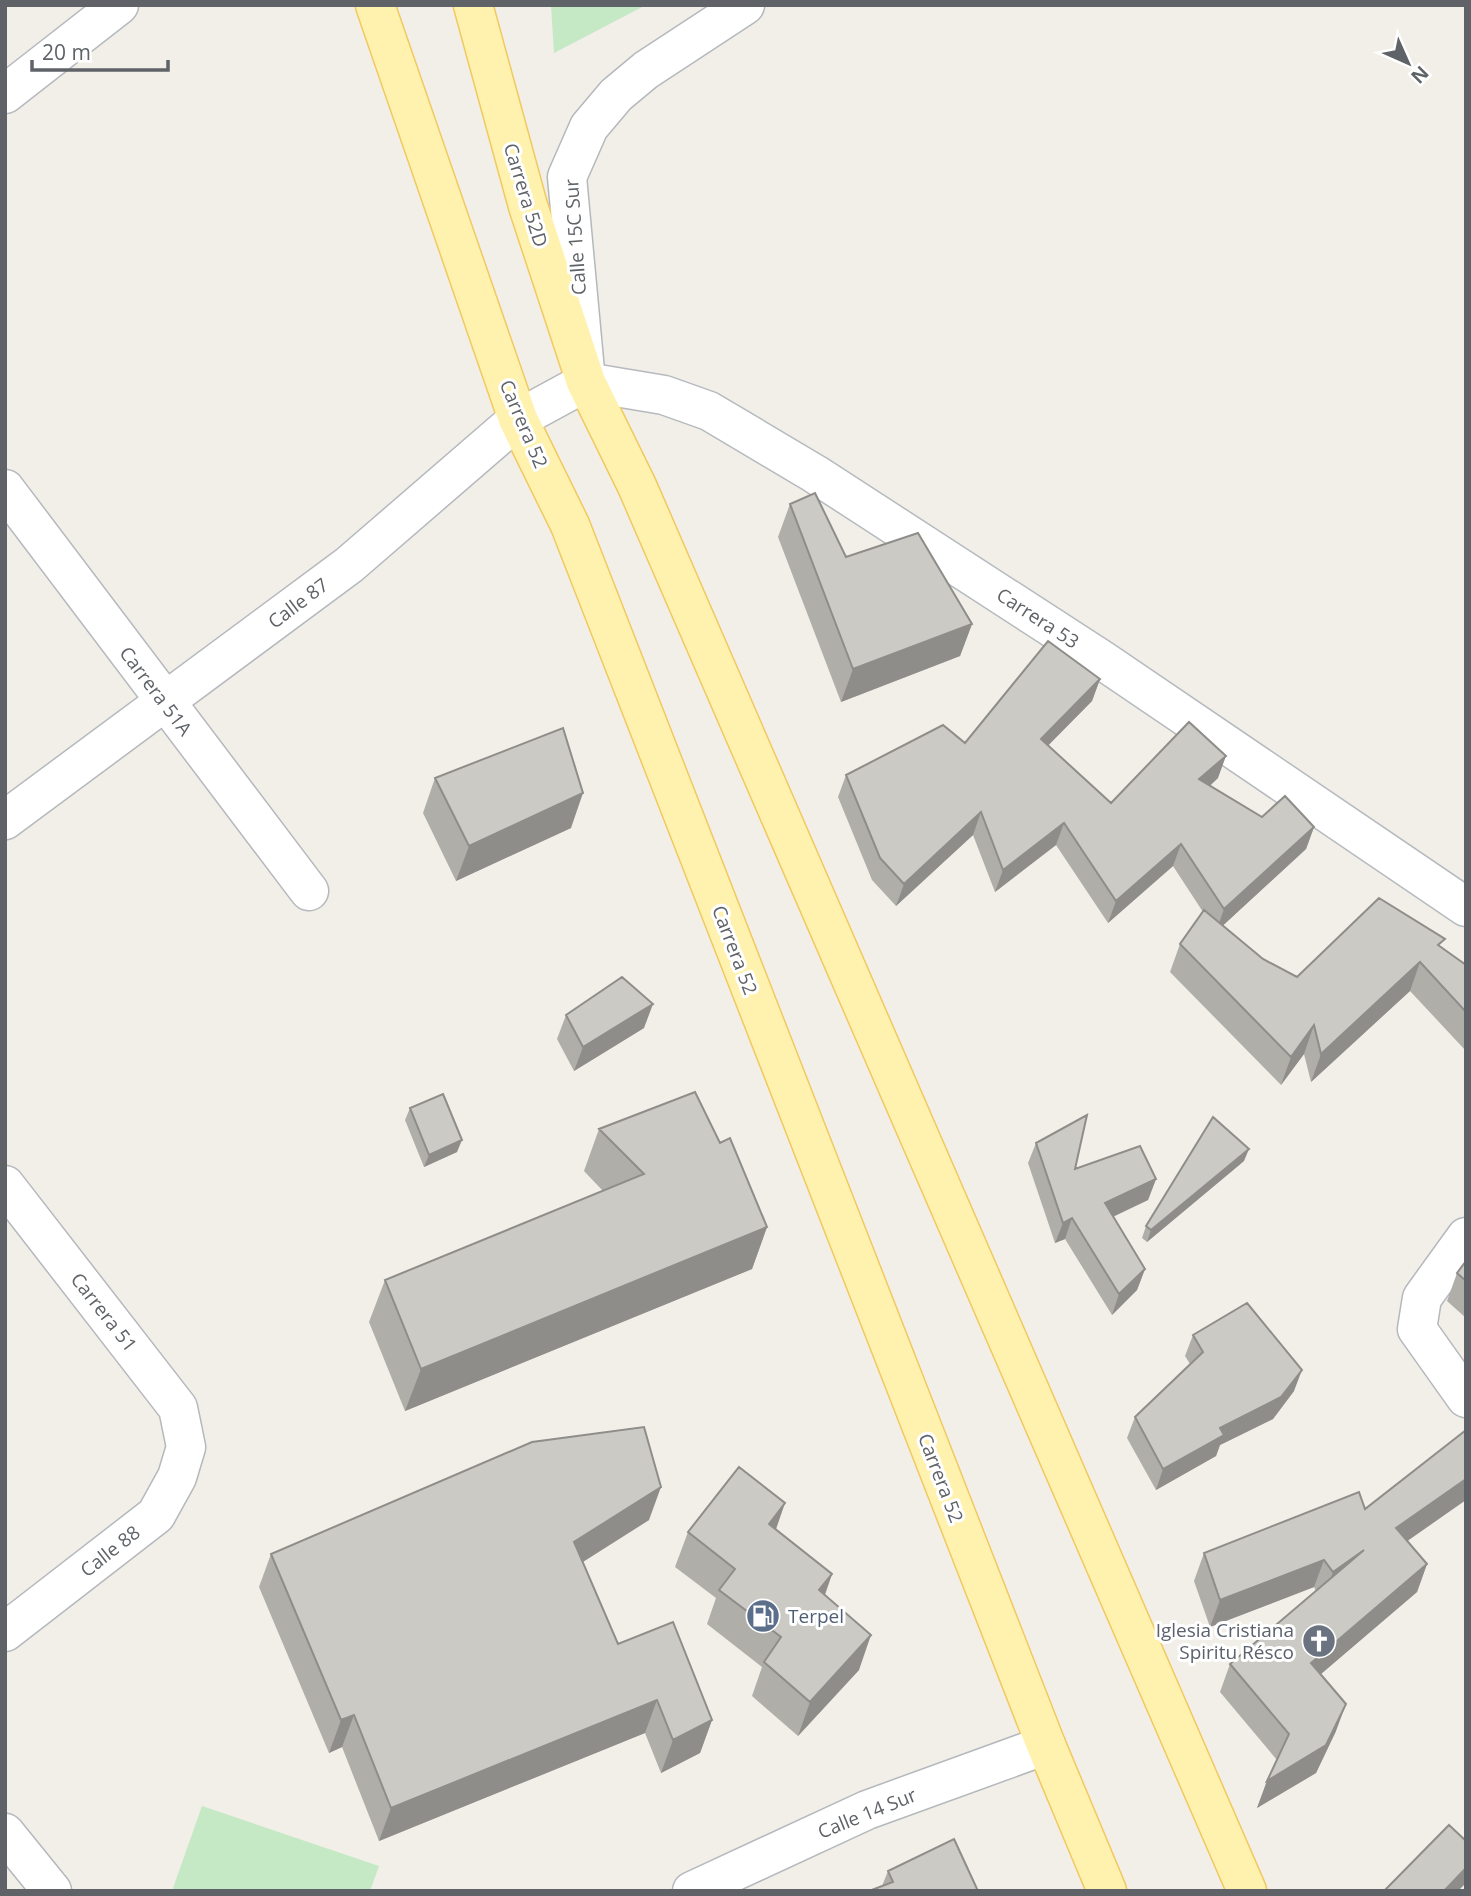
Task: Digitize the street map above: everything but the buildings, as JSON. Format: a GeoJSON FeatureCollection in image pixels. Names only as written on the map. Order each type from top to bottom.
{"type":"FeatureCollection","features":[{"type":"Feature","properties":{"kind":"main road","name":"Carrera 52"},"geometry":{"type":"LineString","coordinates":[[375,5],[518,419],[570,525],[1046,1745],[1107,1891]]}},
{"type":"Feature","properties":{"kind":"main road","name":"Carrera 52D"},"geometry":{"type":"LineString","coordinates":[[472,5],[528,206],[586,382]]}},
{"type":"Feature","properties":{"kind":"main road"},"geometry":{"type":"LineString","coordinates":[[586,382],[643,498],[1247,1891]]}},
{"type":"Feature","properties":{"kind":"street"},"geometry":{"type":"LineString","coordinates":[[5,94],[119,5]]}},
{"type":"Feature","properties":{"kind":"street","name":"Calle 15C Sur"},"geometry":{"type":"LineString","coordinates":[[586,382],[567,177],[589,127],[616,95],[646,69],[745,5]]}},
{"type":"Feature","properties":{"kind":"street","name":"Calle 87"},"geometry":{"type":"LineString","coordinates":[[5,820],[349,565],[518,419],[586,382]]}},
{"type":"Feature","properties":{"kind":"street","name":"Carrera 53"},"geometry":{"type":"LineString","coordinates":[[586,382],[664,395],[709,411],[815,474],[1102,660],[1466,907]]}},
{"type":"Feature","properties":{"kind":"street","name":"Carrera 51A"},"geometry":{"type":"LineString","coordinates":[[5,489],[164,703],[309,891]]}},
{"type":"Feature","properties":{"kind":"street","name":"Carrera 51"},"geometry":{"type":"LineString","coordinates":[[5,1185],[178,1408],[186,1447]]}},
{"type":"Feature","properties":{"kind":"street"},"geometry":{"type":"LineString","coordinates":[[1466,1237],[1422,1298],[1417,1329],[1466,1398]]}},
{"type":"Feature","properties":{"kind":"street","name":"Calle 88"},"geometry":{"type":"LineString","coordinates":[[5,1632],[156,1515],[177,1477],[186,1447]]}},
{"type":"Feature","properties":{"kind":"street","name":"Calle 14 Sur"},"geometry":{"type":"LineString","coordinates":[[692,1891],[867,1810],[1046,1745]]}},
{"type":"Feature","properties":{"kind":"street"},"geometry":{"type":"LineString","coordinates":[[5,1833],[52,1891]]}},
{"type":"Feature","properties":{"kind":"green space"},"geometry":{"type":"Polygon","coordinates":[[[551,5],[646,5],[554,53],[551,5]]]}},
{"type":"Feature","properties":{"kind":"green space"},"geometry":{"type":"Polygon","coordinates":[[[202,1806],[379,1866],[370,1891],[172,1891],[202,1806]]]}},
{"type":"Feature","properties":{"kind":"place","name":"Terpel"},"geometry":{"type":"Point","coordinates":[763,1616]}},
{"type":"Feature","properties":{"kind":"place","name":"Iglesia Cristiana Spiritu Résco"},"geometry":{"type":"Point","coordinates":[1319,1641]}}]}
